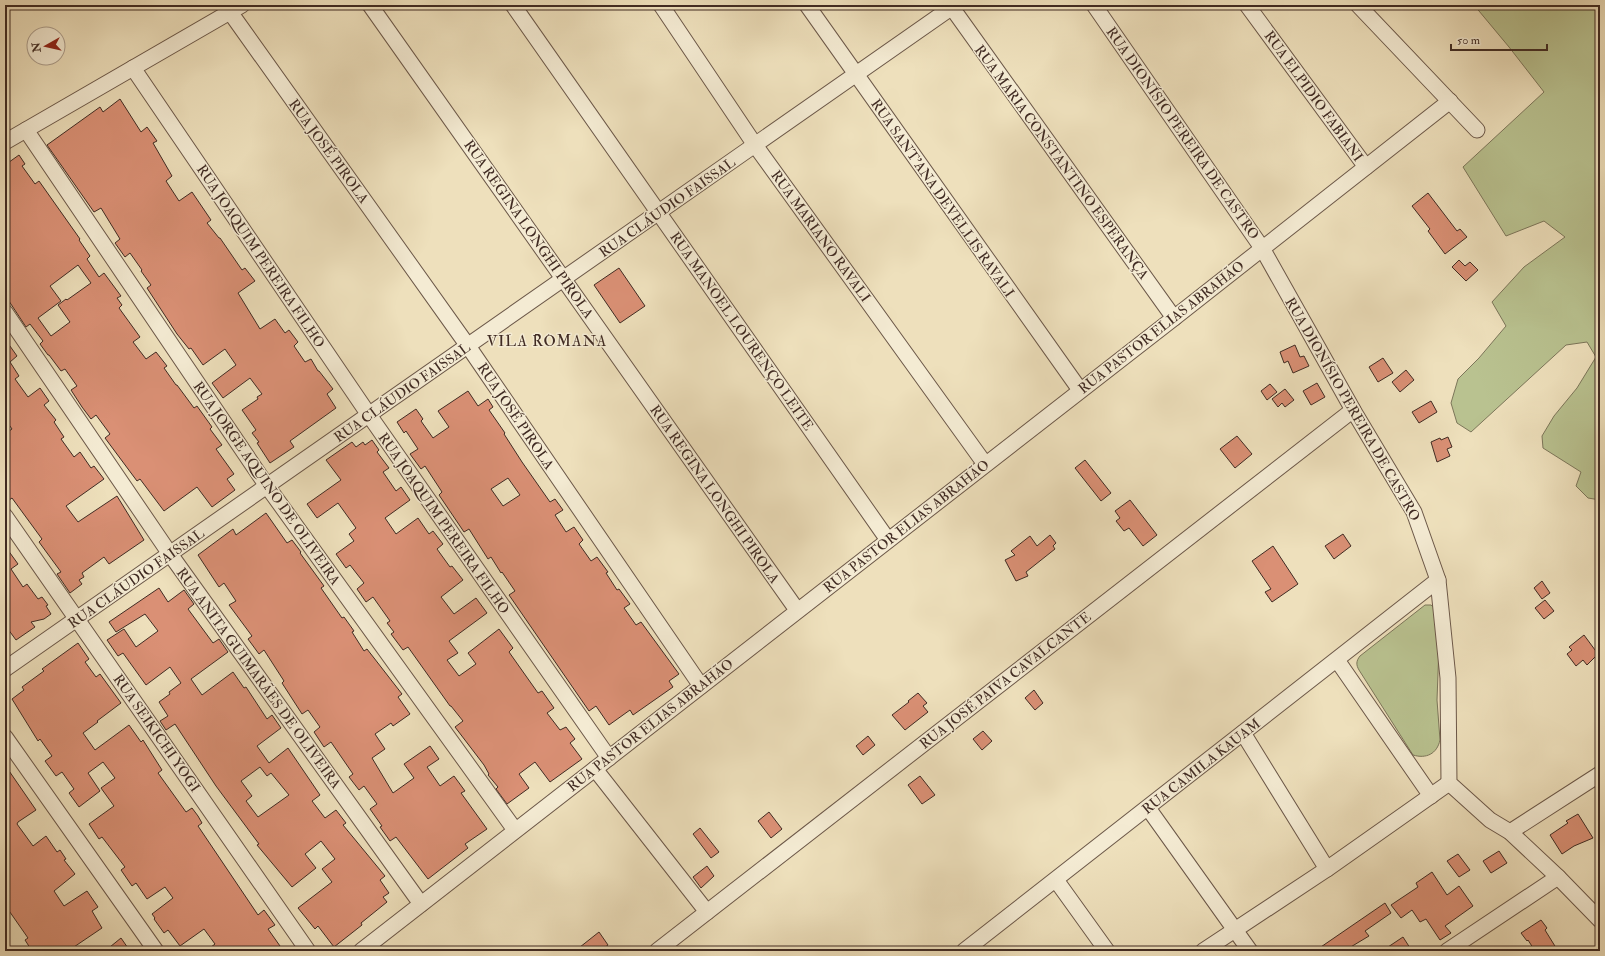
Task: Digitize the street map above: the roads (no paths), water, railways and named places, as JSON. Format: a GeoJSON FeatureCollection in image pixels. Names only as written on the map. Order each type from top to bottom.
{"type":"FeatureCollection","features":[{"type":"Feature","properties":{"kind":"street","name":"RUA REGINA LONGHI PIROLA"},"geometry":{"type":"LineString","coordinates":[[370,5],[798,610]]}},
{"type":"Feature","properties":{"kind":"street","name":"RUA MANOEL LOURENÇO LEITE"},"geometry":{"type":"LineString","coordinates":[[513,5],[888,540]]}},
{"type":"Feature","properties":{"kind":"street","name":"RUA MARIANO RAVALI"},"geometry":{"type":"LineString","coordinates":[[661,5],[755,145],[985,464]]}},
{"type":"Feature","properties":{"kind":"street","name":"RUA SANT'ANA DEVELLIS RAVALI"},"geometry":{"type":"LineString","coordinates":[[808,5],[1080,390]]}},
{"type":"Feature","properties":{"kind":"street","name":"RUA DIONÍSIO PEREIRA DE CASTRO"},"geometry":{"type":"LineString","coordinates":[[1094,5],[1262,248],[1353,410],[1414,512],[1438,580],[1448,678],[1449,783]]}},
{"type":"Feature","properties":{"kind":"street","name":"RUA ELPIDIO FABIANI"},"geometry":{"type":"LineString","coordinates":[[1247,5],[1366,167]]}},
{"type":"Feature","properties":{"kind":"street"},"geometry":{"type":"LineString","coordinates":[[1358,5],[1477,130]]}},
{"type":"Feature","properties":{"kind":"street","name":"RUA CLÁUDIO FAISSAL"},"geometry":{"type":"LineString","coordinates":[[5,669],[953,6]]}},
{"type":"Feature","properties":{"kind":"street","name":"RUA MARIA CONSTANTINO ESPERANÇA"},"geometry":{"type":"LineString","coordinates":[[953,6],[1174,318]]}},
{"type":"Feature","properties":{"kind":"street"},"geometry":{"type":"LineString","coordinates":[[5,142],[236,9]]}},
{"type":"Feature","properties":{"kind":"street","name":"RUA JOSÉ PIROLA"},"geometry":{"type":"LineString","coordinates":[[236,9],[701,686]]}},
{"type":"Feature","properties":{"kind":"street","name":"RUA JOAQUIM PEREIRA FILHO"},"geometry":{"type":"LineString","coordinates":[[133,68],[369,415],[609,758]]}},
{"type":"Feature","properties":{"kind":"street","name":"RUA PASTOR ELIAS ABRAHÃO"},"geometry":{"type":"LineString","coordinates":[[361,951],[1174,318],[1450,101]]}},
{"type":"Feature","properties":{"kind":"street","name":"RUA JORGE AQUINO DE OLIVEIRA"},"geometry":{"type":"LineString","coordinates":[[26,130],[267,486],[515,830]]}},
{"type":"Feature","properties":{"kind":"street","name":"RUA ANITA GUIMARÃES DE OLIVEIRA"},"geometry":{"type":"LineString","coordinates":[[5,312],[170,554],[421,904]]}},
{"type":"Feature","properties":{"kind":"street","name":"RUA JOSÉ PAIVA CAVALCANTE"},"geometry":{"type":"LineString","coordinates":[[657,951],[1353,410]]}},
{"type":"Feature","properties":{"kind":"street","name":"RUA SEIKICHI YOGI"},"geometry":{"type":"LineString","coordinates":[[5,516],[308,951]]}},
{"type":"Feature","properties":{"kind":"street","name":"RUA CAMILA KAUAM"},"geometry":{"type":"LineString","coordinates":[[964,951],[1438,580]]}},
{"type":"Feature","properties":{"kind":"street"},"geometry":{"type":"LineString","coordinates":[[1337,660],[1431,796]]}},
{"type":"Feature","properties":{"kind":"street"},"geometry":{"type":"LineString","coordinates":[[1244,733],[1327,868]]}},
{"type":"Feature","properties":{"kind":"street"},"geometry":{"type":"LineString","coordinates":[[5,737],[156,951]]}},
{"type":"Feature","properties":{"kind":"street"},"geometry":{"type":"LineString","coordinates":[[595,769],[707,912]]}},
{"type":"Feature","properties":{"kind":"street"},"geometry":{"type":"LineString","coordinates":[[1510,832],[1600,774]]}},
{"type":"Feature","properties":{"kind":"street"},"geometry":{"type":"LineString","coordinates":[[1203,951],[1327,868],[1449,783],[1490,820],[1510,832],[1558,876],[1600,920]]}},
{"type":"Feature","properties":{"kind":"street"},"geometry":{"type":"LineString","coordinates":[[1148,808],[1236,929],[1250,951]]}},
{"type":"Feature","properties":{"kind":"street"},"geometry":{"type":"LineString","coordinates":[[1447,951],[1558,876]]}},
{"type":"Feature","properties":{"kind":"street"},"geometry":{"type":"LineString","coordinates":[[1056,880],[1107,951]]}},
{"type":"Feature","properties":{"kind":"district","name":"VILA ROMANA"},"geometry":{"type":"Point","coordinates":[547,341]}}]}
